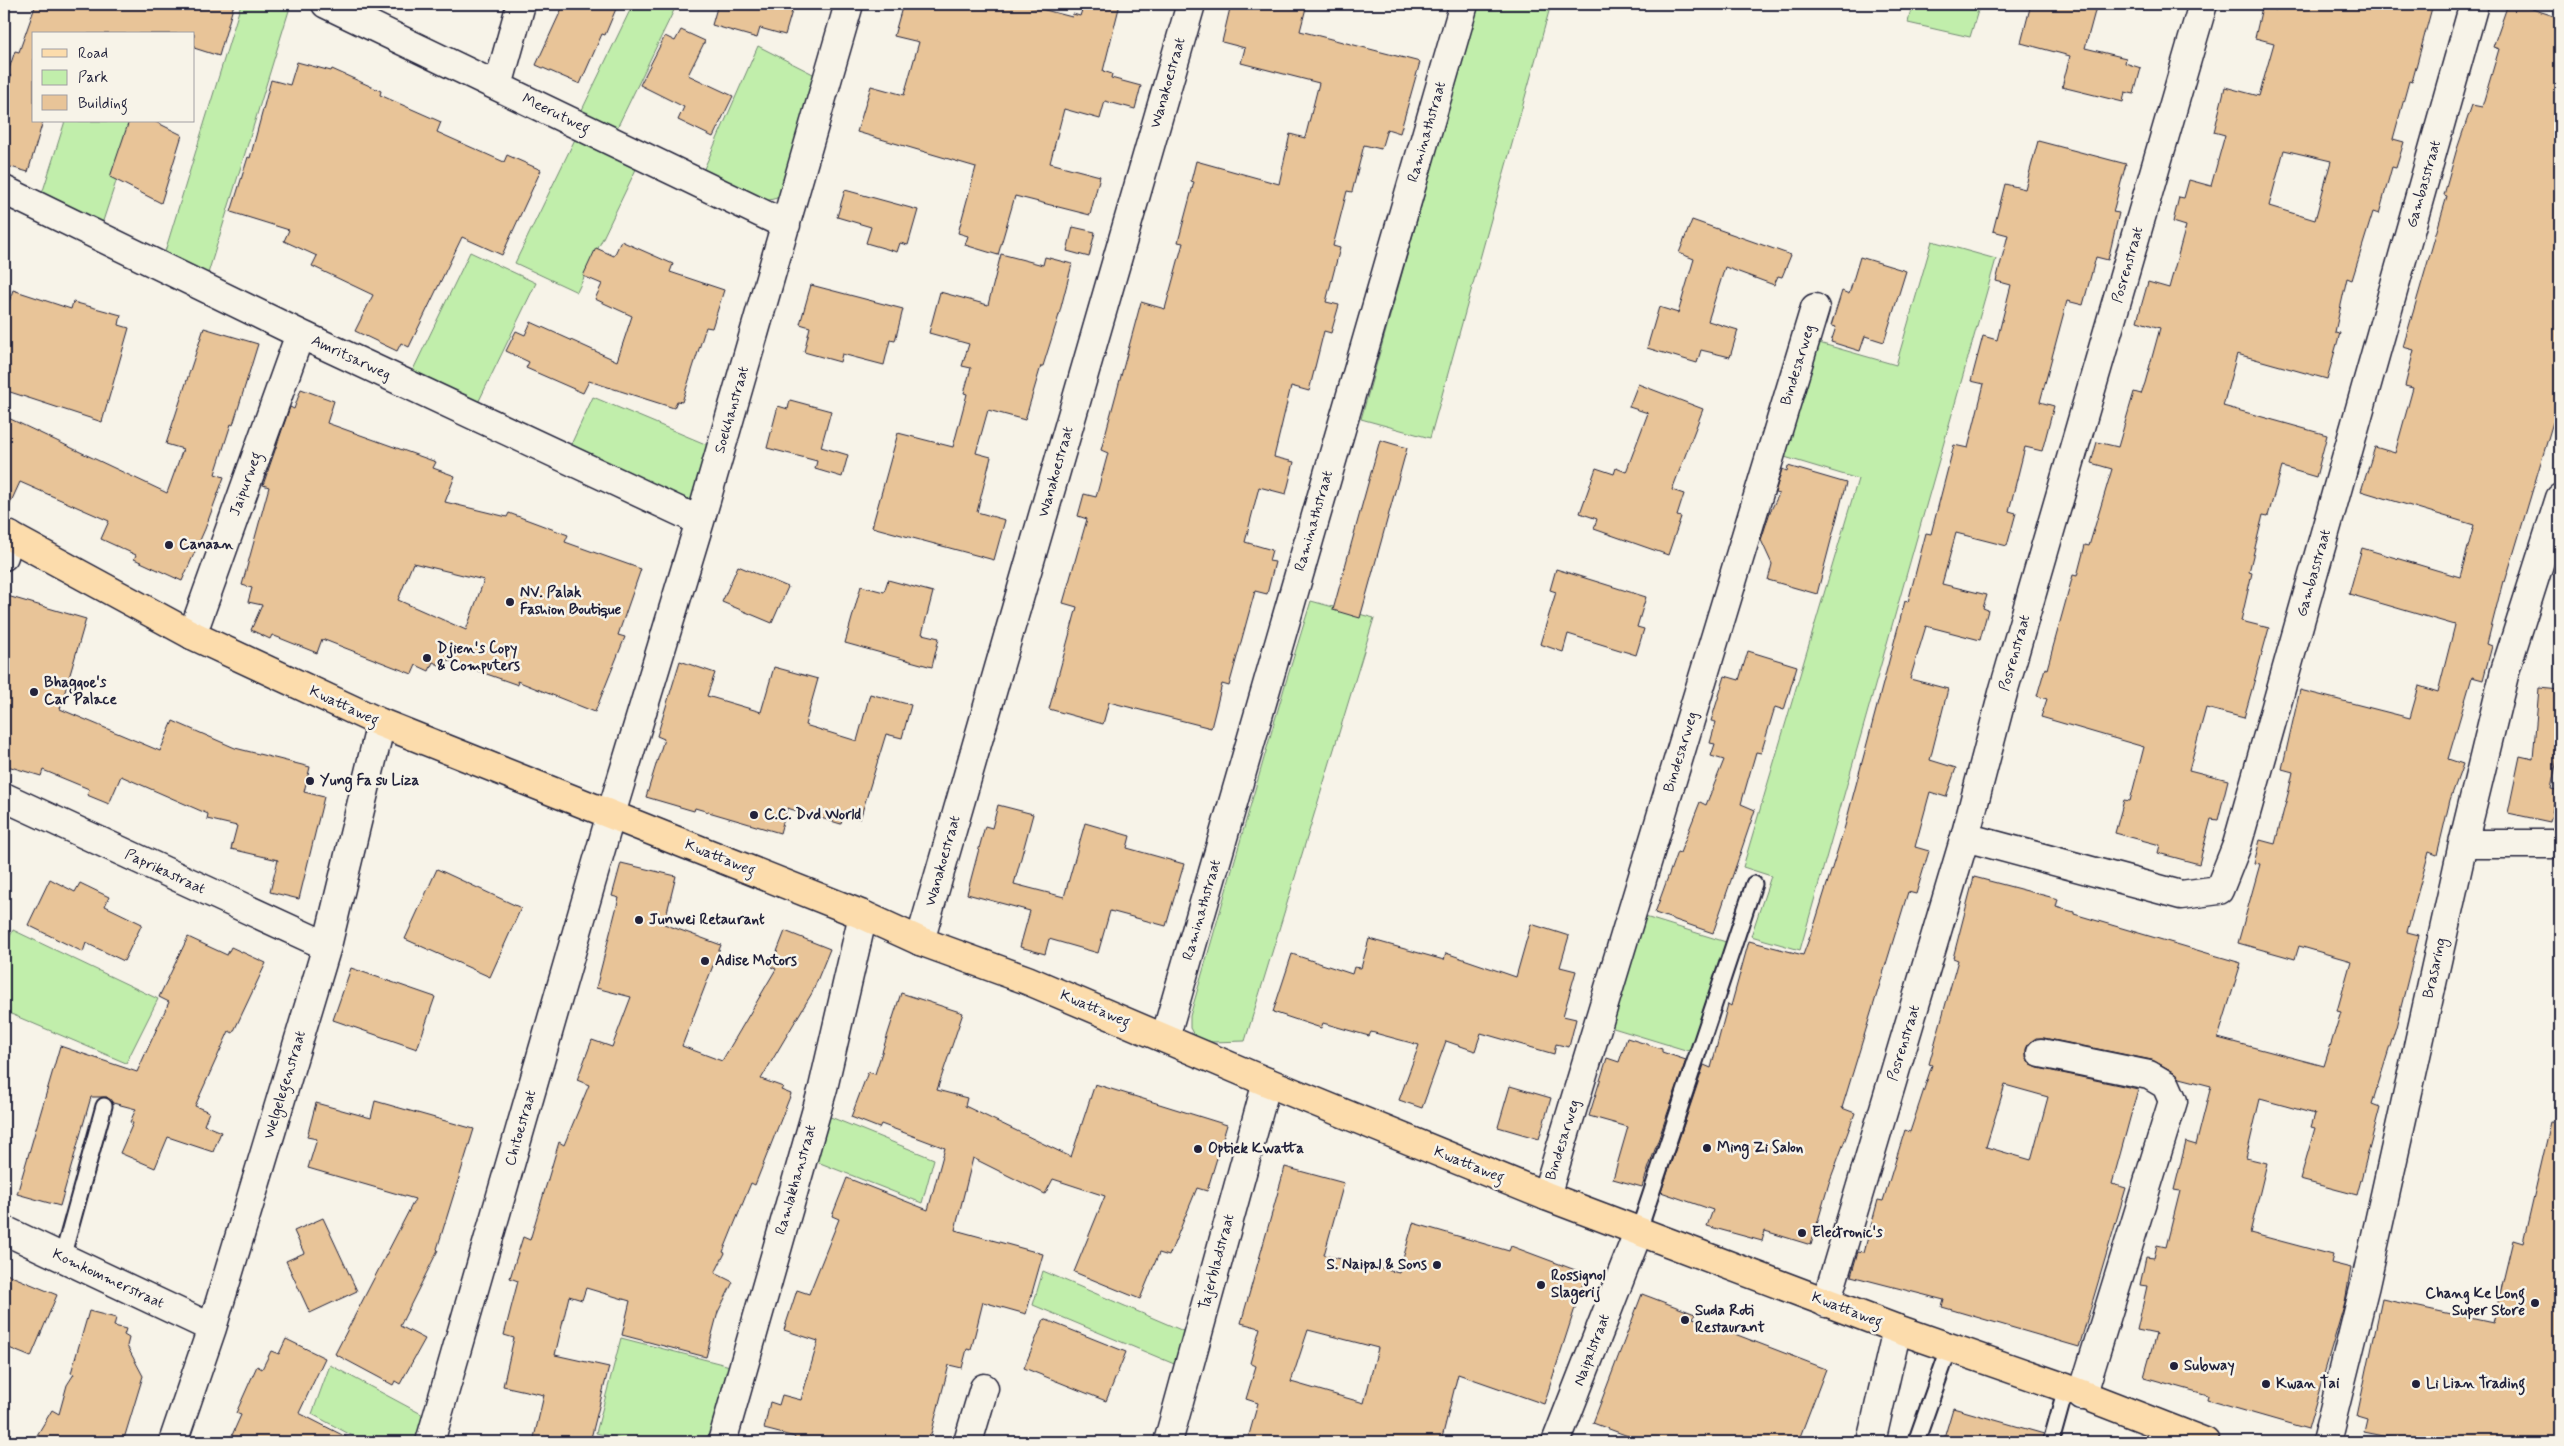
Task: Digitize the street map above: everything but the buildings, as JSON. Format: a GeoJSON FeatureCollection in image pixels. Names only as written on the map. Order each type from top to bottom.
{"type":"FeatureCollection","features":[{"type":"Feature","properties":{"kind":"main road","name":"Kwattaweg"},"geometry":{"type":"LineString","coordinates":[[6,542],[192,635],[381,723],[863,915],[920,941],[1027,980],[1267,1082],[1546,1196],[1826,1303],[1896,1329],[1950,1346],[2205,1442]]}},
{"type":"Feature","properties":{"kind":"street","name":"Meerutweg"},"geometry":{"type":"LineString","coordinates":[[327,4],[786,225]]}},
{"type":"Feature","properties":{"kind":"street"},"geometry":{"type":"LineString","coordinates":[[498,86],[521,4]]}},
{"type":"Feature","properties":{"kind":"street","name":"Soekhanstraat"},"geometry":{"type":"LineString","coordinates":[[611,814],[700,521],[849,4]]}},
{"type":"Feature","properties":{"kind":"street","name":"Wanakoestraat"},"geometry":{"type":"LineString","coordinates":[[920,941],[1191,4]]}},
{"type":"Feature","properties":{"kind":"street","name":"Raminathstraat"},"geometry":{"type":"LineString","coordinates":[[1165,1038],[1464,4]]}},
{"type":"Feature","properties":{"kind":"street","name":"Posrenstraat"},"geometry":{"type":"LineString","coordinates":[[1826,1303],[1965,837],[2004,689],[2203,4]]}},
{"type":"Feature","properties":{"kind":"street","name":"Gambasstraat"},"geometry":{"type":"LineString","coordinates":[[1965,837],[2181,895],[2219,890],[2240,836],[2474,4]]}},
{"type":"Feature","properties":{"kind":"street","name":"Amritsarweg"},"geometry":{"type":"LineString","coordinates":[[4,190],[300,334],[700,521]]}},
{"type":"Feature","properties":{"kind":"street","name":"Bindesarweg"},"geometry":{"type":"LineString","coordinates":[[1546,1196],[1815,308]]}},
{"type":"Feature","properties":{"kind":"street","name":"Jaipurweg"},"geometry":{"type":"LineString","coordinates":[[192,635],[300,334]]}},
{"type":"Feature","properties":{"kind":"street","name":"Brasaring"},"geometry":{"type":"LineString","coordinates":[[2326,1442],[2365,1285],[2463,844],[2505,671],[2560,498]]}},
{"type":"Feature","properties":{"kind":"street","name":"Welgelegenstraat"},"geometry":{"type":"LineString","coordinates":[[172,1442],[212,1328],[327,946],[381,723]]}},
{"type":"Feature","properties":{"kind":"street","name":"Paprikastraat"},"geometry":{"type":"LineString","coordinates":[[4,798],[327,946]]}},
{"type":"Feature","properties":{"kind":"street","name":"Chitoestraat"},"geometry":{"type":"LineString","coordinates":[[430,1442],[611,814]]}},
{"type":"Feature","properties":{"kind":"street"},"geometry":{"type":"LineString","coordinates":[[2463,844],[2560,844]]}},
{"type":"Feature","properties":{"kind":"street","name":"Ramlakhanstraat"},"geometry":{"type":"LineString","coordinates":[[722,1442],[823,1088],[863,915]]}},
{"type":"Feature","properties":{"kind":"street"},"geometry":{"type":"LineString","coordinates":[[2041,1053],[2148,1075],[2166,1085],[2173,1101],[2074,1392]]}},
{"type":"Feature","properties":{"kind":"street","name":"Tajerbladstraat"},"geometry":{"type":"LineString","coordinates":[[1168,1442],[1267,1082]]}},
{"type":"Feature","properties":{"kind":"street","name":"Komkommerstraat"},"geometry":{"type":"LineString","coordinates":[[4,1230],[212,1328]]}},
{"type":"Feature","properties":{"kind":"street","name":"Naipalstraat"},"geometry":{"type":"LineString","coordinates":[[1556,1442],[1638,1230]]}},
{"type":"Feature","properties":{"kind":"street"},"geometry":{"type":"LineString","coordinates":[[1871,1442],[1896,1329]]}},
{"type":"Feature","properties":{"kind":"street"},"geometry":{"type":"LineString","coordinates":[[968,1442],[984,1388]]}},
{"type":"Feature","properties":{"kind":"lane"},"geometry":{"type":"LineString","coordinates":[[1638,1230],[1754,884]]}},
{"type":"Feature","properties":{"kind":"lane"},"geometry":{"type":"LineString","coordinates":[[62,1258],[104,1106]]}},
{"type":"Feature","properties":{"kind":"lane"},"geometry":{"type":"LineString","coordinates":[[1916,1442],[1950,1346]]}},
{"type":"Feature","properties":{"kind":"lane"},"geometry":{"type":"LineString","coordinates":[[2051,1442],[2074,1392]]}},
{"type":"Feature","properties":{"kind":"green space"},"geometry":{"type":"Polygon","coordinates":[[[241,4],[291,4],[206,280],[163,258],[241,4]]]}},
{"type":"Feature","properties":{"kind":"green space"},"geometry":{"type":"Polygon","coordinates":[[[633,4],[671,4],[676,6],[616,130],[581,112],[633,4]]]}},
{"type":"Feature","properties":{"kind":"green space"},"geometry":{"type":"Polygon","coordinates":[[[1478,4],[1551,4],[1430,438],[1361,419],[1478,4]]]}},
{"type":"Feature","properties":{"kind":"green space"},"geometry":{"type":"Polygon","coordinates":[[[1912,4],[1980,4],[1970,37],[1908,23],[1912,4]]]}},
{"type":"Feature","properties":{"kind":"green space"},"geometry":{"type":"Polygon","coordinates":[[[758,46],[815,75],[781,191],[777,198],[766,201],[703,171],[758,46]]]}},
{"type":"Feature","properties":{"kind":"green space"},"geometry":{"type":"Polygon","coordinates":[[[65,122],[136,122],[101,227],[41,197],[65,122]]]}},
{"type":"Feature","properties":{"kind":"green space"},"geometry":{"type":"Polygon","coordinates":[[[578,133],[639,163],[577,292],[515,263],[578,133]]]}},
{"type":"Feature","properties":{"kind":"green space"},"geometry":{"type":"Polygon","coordinates":[[[1932,241],[1996,259],[1800,950],[1751,936],[1771,876],[1743,867],[1858,479],[1778,455],[1812,341],[1896,365],[1932,241]]]}},
{"type":"Feature","properties":{"kind":"green space"},"geometry":{"type":"Polygon","coordinates":[[[470,252],[536,283],[476,407],[410,376],[470,252]]]}},
{"type":"Feature","properties":{"kind":"green space"},"geometry":{"type":"Polygon","coordinates":[[[593,397],[710,446],[693,499],[689,503],[569,449],[593,397]]]}},
{"type":"Feature","properties":{"kind":"green space"},"geometry":{"type":"Polygon","coordinates":[[[1311,601],[1374,618],[1245,1041],[1212,1042],[1195,1037],[1190,1028],[1190,1016],[1311,601]]]}},
{"type":"Feature","properties":{"kind":"green space"},"geometry":{"type":"Polygon","coordinates":[[[1642,916],[1726,942],[1692,1052],[1610,1027],[1642,916]]]}},
{"type":"Feature","properties":{"kind":"green space"},"geometry":{"type":"Polygon","coordinates":[[[13,930],[158,999],[126,1063],[4,1011],[4,949],[13,930]]]}},
{"type":"Feature","properties":{"kind":"green space"},"geometry":{"type":"Polygon","coordinates":[[[828,1116],[934,1159],[922,1203],[815,1161],[828,1116]]]}},
{"type":"Feature","properties":{"kind":"green space"},"geometry":{"type":"Polygon","coordinates":[[[1043,1271],[1188,1333],[1179,1366],[1033,1305],[1043,1271]]]}},
{"type":"Feature","properties":{"kind":"green space"},"geometry":{"type":"Polygon","coordinates":[[[621,1338],[734,1367],[715,1442],[634,1442],[596,1433],[621,1338]]]}},
{"type":"Feature","properties":{"kind":"green space"},"geometry":{"type":"Polygon","coordinates":[[[330,1365],[427,1417],[419,1442],[364,1442],[312,1414],[330,1365]]]}},
{"type":"Feature","properties":{"kind":"place","name":"Canaan"},"geometry":{"type":"Point","coordinates":[169,545]}},
{"type":"Feature","properties":{"kind":"place","name":"NV. Palak Fashion Boutique"},"geometry":{"type":"Point","coordinates":[510,602]}},
{"type":"Feature","properties":{"kind":"place","name":"Djien's Copy & Computers"},"geometry":{"type":"Point","coordinates":[427,658]}},
{"type":"Feature","properties":{"kind":"place","name":"Bhaggoe's Car Palace"},"geometry":{"type":"Point","coordinates":[34,692]}},
{"type":"Feature","properties":{"kind":"place","name":"Yung Fa su Liza"},"geometry":{"type":"Point","coordinates":[310,781]}},
{"type":"Feature","properties":{"kind":"place","name":"C.C. Dvd World"},"geometry":{"type":"Point","coordinates":[754,815]}},
{"type":"Feature","properties":{"kind":"place","name":"Junwei Retaurant"},"geometry":{"type":"Point","coordinates":[639,920]}},
{"type":"Feature","properties":{"kind":"place","name":"Adise Motors"},"geometry":{"type":"Point","coordinates":[705,961]}},
{"type":"Feature","properties":{"kind":"place","name":"Ming Zi Salon"},"geometry":{"type":"Point","coordinates":[1707,1148]}},
{"type":"Feature","properties":{"kind":"place","name":"Optiek Kwatta"},"geometry":{"type":"Point","coordinates":[1198,1149]}},
{"type":"Feature","properties":{"kind":"place","name":"Electronic's"},"geometry":{"type":"Point","coordinates":[1802,1233]}},
{"type":"Feature","properties":{"kind":"place","name":"S. Naipal & Sons"},"geometry":{"type":"Point","coordinates":[1437,1265]}},
{"type":"Feature","properties":{"kind":"place","name":"Rossignol Slagerij"},"geometry":{"type":"Point","coordinates":[1541,1285]}},
{"type":"Feature","properties":{"kind":"place","name":"Chang Ke Long Super Store"},"geometry":{"type":"Point","coordinates":[2535,1303]}},
{"type":"Feature","properties":{"kind":"place","name":"Suda Roti Restaurant"},"geometry":{"type":"Point","coordinates":[1685,1320]}},
{"type":"Feature","properties":{"kind":"place","name":"Subway"},"geometry":{"type":"Point","coordinates":[2174,1366]}},
{"type":"Feature","properties":{"kind":"place","name":"Kwan Tai"},"geometry":{"type":"Point","coordinates":[2266,1384]}},
{"type":"Feature","properties":{"kind":"place","name":"Li Lian Trading"},"geometry":{"type":"Point","coordinates":[2416,1384]}}]}
